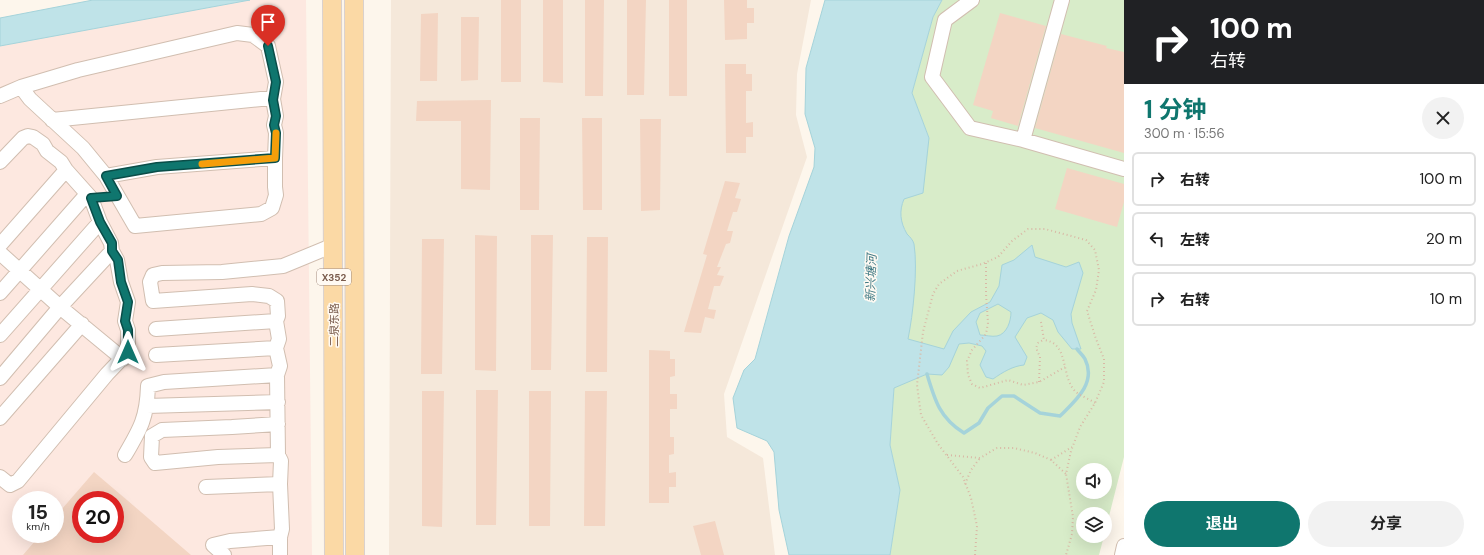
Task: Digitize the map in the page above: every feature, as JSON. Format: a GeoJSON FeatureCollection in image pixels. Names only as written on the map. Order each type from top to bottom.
{"type":"FeatureCollection","features":[{"type":"Feature","properties":{"kind":"main road","name":"二泉东路"},"geometry":{"type":"LineString","coordinates":[[332,0],[334,555]]}},
{"type":"Feature","properties":{"kind":"main road","name":"二泉东路"},"geometry":{"type":"LineString","coordinates":[[354,0],[355,555]]}},
{"type":"Feature","properties":{"kind":"street"},"geometry":{"type":"LineString","coordinates":[[972,0],[945,20],[932,77],[970,128],[1023,140],[1124,169]]}},
{"type":"Feature","properties":{"kind":"street"},"geometry":{"type":"LineString","coordinates":[[1023,140],[1062,0]]}},
{"type":"Feature","properties":{"kind":"street"},"geometry":{"type":"LineString","coordinates":[[0,96],[21,88],[78,70],[237,33],[253,35],[268,46],[276,82],[273,100],[276,116],[274,125],[276,133],[276,195],[272,208],[261,214],[135,226],[106,176],[82,148],[30,99],[21,88]]}},
{"type":"Feature","properties":{"kind":"street"},"geometry":{"type":"LineString","coordinates":[[52,120],[261,99],[273,100]]}},
{"type":"Feature","properties":{"kind":"street"},"geometry":{"type":"LineString","coordinates":[[0,162],[12,148],[23,138],[28,136],[33,137],[43,144],[47,151],[61,162],[66,170],[89,196],[100,222],[112,243],[112,251],[118,260],[121,282],[128,302],[125,321],[128,330],[128,352],[123,359],[107,374],[18,482],[10,485],[0,477]]}},
{"type":"Feature","properties":{"kind":"street"},"geometry":{"type":"LineString","coordinates":[[106,176],[157,167],[275,158]]}},
{"type":"Feature","properties":{"kind":"street"},"geometry":{"type":"LineString","coordinates":[[0,246],[66,170]]}},
{"type":"Feature","properties":{"kind":"street"},"geometry":{"type":"LineString","coordinates":[[0,293],[89,196],[117,196]]}},
{"type":"Feature","properties":{"kind":"street"},"geometry":{"type":"LineString","coordinates":[[0,335],[100,222]]}},
{"type":"Feature","properties":{"kind":"street"},"geometry":{"type":"LineString","coordinates":[[280,555],[280,537],[282,530],[280,484],[281,461],[278,455],[277,375],[280,366],[276,348],[279,339],[276,321],[278,316],[277,301],[269,296],[252,294],[153,301],[150,282],[153,275],[162,273],[222,272],[283,266],[334,245]]}},
{"type":"Feature","properties":{"kind":"street"},"geometry":{"type":"LineString","coordinates":[[0,378],[60,307],[112,251]]}},
{"type":"Feature","properties":{"kind":"street"},"geometry":{"type":"LineString","coordinates":[[0,253],[41,288],[60,307],[123,359]]}},
{"type":"Feature","properties":{"kind":"street"},"geometry":{"type":"LineString","coordinates":[[156,329],[276,321]]}},
{"type":"Feature","properties":{"kind":"street"},"geometry":{"type":"LineString","coordinates":[[0,418],[82,324]]}},
{"type":"Feature","properties":{"kind":"street"},"geometry":{"type":"LineString","coordinates":[[156,355],[276,348]]}},
{"type":"Feature","properties":{"kind":"street"},"geometry":{"type":"LineString","coordinates":[[125,455],[141,429],[147,406],[148,386],[164,382],[277,375]]}},
{"type":"Feature","properties":{"kind":"street"},"geometry":{"type":"LineString","coordinates":[[147,406],[278,402]]}},
{"type":"Feature","properties":{"kind":"street"},"geometry":{"type":"LineString","coordinates":[[278,424],[162,430],[152,436],[151,457],[155,463],[218,457],[278,455]]}},
{"type":"Feature","properties":{"kind":"street"},"geometry":{"type":"LineString","coordinates":[[206,487],[280,484]]}},
{"type":"Feature","properties":{"kind":"street"},"geometry":{"type":"LineString","coordinates":[[224,555],[213,545],[230,541],[280,537]]}},
{"type":"Feature","properties":{"kind":"street"},"geometry":{"type":"LineString","coordinates":[[1122,555],[1124,546]]}},
{"type":"Feature","properties":{"kind":"path"},"geometry":{"type":"LineString","coordinates":[[975,555],[978,526],[972,498],[962,477],[946,455],[921,415],[916,386],[923,332],[933,294],[939,284],[957,271],[998,257],[1012,241],[1028,229],[1045,229],[1086,240],[1095,250],[1099,270],[1096,290],[1087,311],[1104,359],[1104,382],[1095,403],[1080,427],[1073,446],[1066,474],[1073,517],[1072,534],[1066,555]]}},
{"type":"Feature","properties":{"kind":"path"},"geometry":{"type":"LineString","coordinates":[[986,262],[988,323],[986,334],[972,350],[967,361],[968,375],[972,384],[980,388],[1008,380],[1023,385],[1039,382],[1064,367]]}},
{"type":"Feature","properties":{"kind":"path"},"geometry":{"type":"LineString","coordinates":[[1041,322],[1044,340]]}},
{"type":"Feature","properties":{"kind":"path"},"geometry":{"type":"LineString","coordinates":[[1039,382],[1040,357],[1036,348],[1038,343],[1044,340],[1050,341],[1061,350],[1067,376],[1076,391],[1095,403]]}},
{"type":"Feature","properties":{"kind":"path"},"geometry":{"type":"LineString","coordinates":[[1051,460],[1073,446]]}},
{"type":"Feature","properties":{"kind":"path"},"geometry":{"type":"LineString","coordinates":[[966,484],[972,470],[980,458],[998,448],[1014,448],[1051,460],[1066,474]]}},
{"type":"Feature","properties":{"kind":"path"},"geometry":{"type":"LineString","coordinates":[[946,455],[980,458]]}},
{"type":"Feature","properties":{"kind":"shaded area"},"geometry":{"type":"Polygon","coordinates":[[[250,0],[306,0],[312,555],[0,555],[0,46],[250,0]]]}},
{"type":"Feature","properties":{"kind":"shaded area"},"geometry":{"type":"Polygon","coordinates":[[[391,0],[811,0],[797,74],[796,115],[807,157],[724,394],[727,437],[763,458],[775,555],[389,555],[391,0]]]}},
{"type":"Feature","properties":{"kind":"green space"},"geometry":{"type":"Polygon","coordinates":[[[942,0],[1124,0],[1124,457],[1111,507],[1076,507],[1076,543],[1102,543],[1099,555],[890,555],[900,490],[890,445],[905,230],[900,218],[900,209],[929,138],[912,93],[933,17],[942,0]]]}},
{"type":"Feature","properties":{"kind":"water"},"geometry":{"type":"Polygon","coordinates":[[[93,0],[250,0],[0,46],[0,18],[93,0]]]}},
{"type":"Feature","properties":{"kind":"water","name":"新兴塘河"},"geometry":{"type":"Polygon","coordinates":[[[825,0],[942,0],[933,17],[912,93],[929,138],[923,193],[904,199],[901,208],[903,225],[907,234],[914,243],[915,254],[912,318],[908,339],[944,349],[953,331],[971,312],[990,302],[999,286],[1002,265],[1014,260],[1032,245],[1035,257],[1066,267],[1079,262],[1083,273],[1071,314],[1072,323],[1081,349],[1072,349],[1058,332],[1053,320],[1041,313],[1027,318],[1015,337],[1027,357],[1024,365],[1008,370],[993,379],[986,377],[980,365],[986,351],[982,346],[969,343],[959,344],[949,367],[942,375],[927,374],[894,388],[890,445],[900,490],[890,555],[789,555],[779,510],[774,452],[767,441],[737,428],[733,398],[744,370],[755,359],[789,236],[814,167],[815,148],[805,114],[806,68],[825,0]],[[998,304],[980,313],[976,322],[980,335],[995,336],[1003,333],[1009,323],[1011,312],[998,304]]]}},
{"type":"Feature","properties":{"kind":"building"},"geometry":{"type":"Polygon","coordinates":[[[501,0],[521,0],[521,82],[501,82],[501,0]]]}},
{"type":"Feature","properties":{"kind":"building"},"geometry":{"type":"Polygon","coordinates":[[[543,0],[563,0],[563,83],[543,82],[543,0]]]}},
{"type":"Feature","properties":{"kind":"building"},"geometry":{"type":"Polygon","coordinates":[[[585,0],[604,0],[603,96],[585,96],[585,0]]]}},
{"type":"Feature","properties":{"kind":"building"},"geometry":{"type":"Polygon","coordinates":[[[627,0],[646,0],[644,95],[627,95],[627,0]]]}},
{"type":"Feature","properties":{"kind":"building"},"geometry":{"type":"Polygon","coordinates":[[[669,0],[687,0],[687,96],[669,96],[669,0]]]}},
{"type":"Feature","properties":{"kind":"building"},"geometry":{"type":"Polygon","coordinates":[[[724,0],[747,0],[747,8],[754,8],[754,23],[747,23],[747,39],[725,40],[724,0]]]}},
{"type":"Feature","properties":{"kind":"building"},"geometry":{"type":"Polygon","coordinates":[[[438,13],[437,81],[420,81],[421,14],[438,13]]]}},
{"type":"Feature","properties":{"kind":"building"},"geometry":{"type":"Polygon","coordinates":[[[1000,13],[1046,26],[1018,126],[991,118],[993,111],[973,105],[1000,13]]]}},
{"type":"Feature","properties":{"kind":"building"},"geometry":{"type":"Polygon","coordinates":[[[461,17],[479,17],[478,80],[461,81],[461,17]]]}},
{"type":"Feature","properties":{"kind":"building"},"geometry":{"type":"Polygon","coordinates":[[[1061,34],[1124,52],[1124,153],[1035,128],[1061,34]]]}},
{"type":"Feature","properties":{"kind":"building"},"geometry":{"type":"Polygon","coordinates":[[[725,64],[746,64],[746,74],[752,74],[752,91],[746,91],[746,123],[753,122],[753,137],[746,137],[746,153],[726,153],[725,64]]]}},
{"type":"Feature","properties":{"kind":"building"},"geometry":{"type":"Polygon","coordinates":[[[491,100],[490,190],[461,189],[461,121],[416,121],[417,101],[491,100]]]}},
{"type":"Feature","properties":{"kind":"building"},"geometry":{"type":"Polygon","coordinates":[[[520,118],[540,118],[539,210],[520,210],[520,118]]]}},
{"type":"Feature","properties":{"kind":"building"},"geometry":{"type":"Polygon","coordinates":[[[582,118],[602,118],[602,210],[583,210],[582,118]]]}},
{"type":"Feature","properties":{"kind":"building"},"geometry":{"type":"Polygon","coordinates":[[[640,119],[661,119],[660,210],[641,211],[640,119]]]}},
{"type":"Feature","properties":{"kind":"building"},"geometry":{"type":"Polygon","coordinates":[[[1067,168],[1124,184],[1124,202],[1117,227],[1055,209],[1067,168]]]}},
{"type":"Feature","properties":{"kind":"building"},"geometry":{"type":"Polygon","coordinates":[[[725,181],[740,183],[735,198],[741,199],[737,212],[733,212],[727,231],[733,231],[730,243],[726,244],[717,267],[721,267],[717,275],[724,276],[720,286],[714,286],[708,309],[716,310],[714,319],[705,317],[701,333],[684,332],[707,255],[703,254],[725,181]]]}},
{"type":"Feature","properties":{"kind":"building"},"geometry":{"type":"Polygon","coordinates":[[[475,235],[497,236],[496,371],[475,370],[475,235]]]}},
{"type":"Feature","properties":{"kind":"building"},"geometry":{"type":"Polygon","coordinates":[[[531,235],[553,235],[551,370],[531,370],[531,235]]]}},
{"type":"Feature","properties":{"kind":"building"},"geometry":{"type":"Polygon","coordinates":[[[587,237],[608,237],[607,372],[586,372],[587,237]]]}},
{"type":"Feature","properties":{"kind":"building"},"geometry":{"type":"Polygon","coordinates":[[[422,239],[444,239],[442,374],[421,374],[422,239]]]}},
{"type":"Feature","properties":{"kind":"building"},"geometry":{"type":"Polygon","coordinates":[[[649,350],[670,351],[670,359],[675,359],[675,376],[670,377],[670,394],[677,394],[677,409],[670,409],[670,437],[674,437],[674,454],[669,455],[669,473],[676,472],[676,487],[669,487],[669,503],[649,503],[649,350]]]}},
{"type":"Feature","properties":{"kind":"building"},"geometry":{"type":"Polygon","coordinates":[[[476,390],[498,390],[496,525],[476,525],[476,390]]]}},
{"type":"Feature","properties":{"kind":"building"},"geometry":{"type":"Polygon","coordinates":[[[422,391],[444,391],[442,527],[422,526],[422,391]]]}},
{"type":"Feature","properties":{"kind":"building"},"geometry":{"type":"Polygon","coordinates":[[[529,391],[551,391],[550,526],[529,526],[529,391]]]}},
{"type":"Feature","properties":{"kind":"building"},"geometry":{"type":"Polygon","coordinates":[[[585,391],[607,391],[605,526],[584,526],[585,391]]]}},
{"type":"Feature","properties":{"kind":"building"},"geometry":{"type":"Polygon","coordinates":[[[94,472],[116,491],[78,491],[94,472]]]}},
{"type":"Feature","properties":{"kind":"building"},"geometry":{"type":"Polygon","coordinates":[[[72,497],[72,543],[124,543],[124,498],[191,555],[23,555],[33,543],[64,543],[64,507],[72,497]]]}},
{"type":"Feature","properties":{"kind":"building"},"geometry":{"type":"Polygon","coordinates":[[[715,521],[724,555],[701,555],[693,526],[715,521]]]}},
{"type":"Feature","properties":{"kind":"waterway"},"geometry":{"type":"LineString","coordinates":[[927,374],[936,401],[944,415],[964,433],[979,423],[988,408],[1002,396],[1014,396],[1040,413],[1060,416],[1078,398],[1086,384],[1088,368],[1084,358],[1077,349]]}},
{"type":"Feature","properties":{"kind":"slow traffic"},"geometry":{"type":"LineString","coordinates":[[202,164],[275,158],[276,133]]}},
{"type":"Feature","properties":{"kind":"route"},"geometry":{"type":"LineString","coordinates":[[128,352],[128,330],[125,321],[128,302],[121,282],[118,260],[112,251],[112,243],[100,222],[91,198],[117,196],[106,176],[157,167],[275,158],[276,133],[274,125],[276,116],[273,100],[276,82],[268,46]]}}]}
